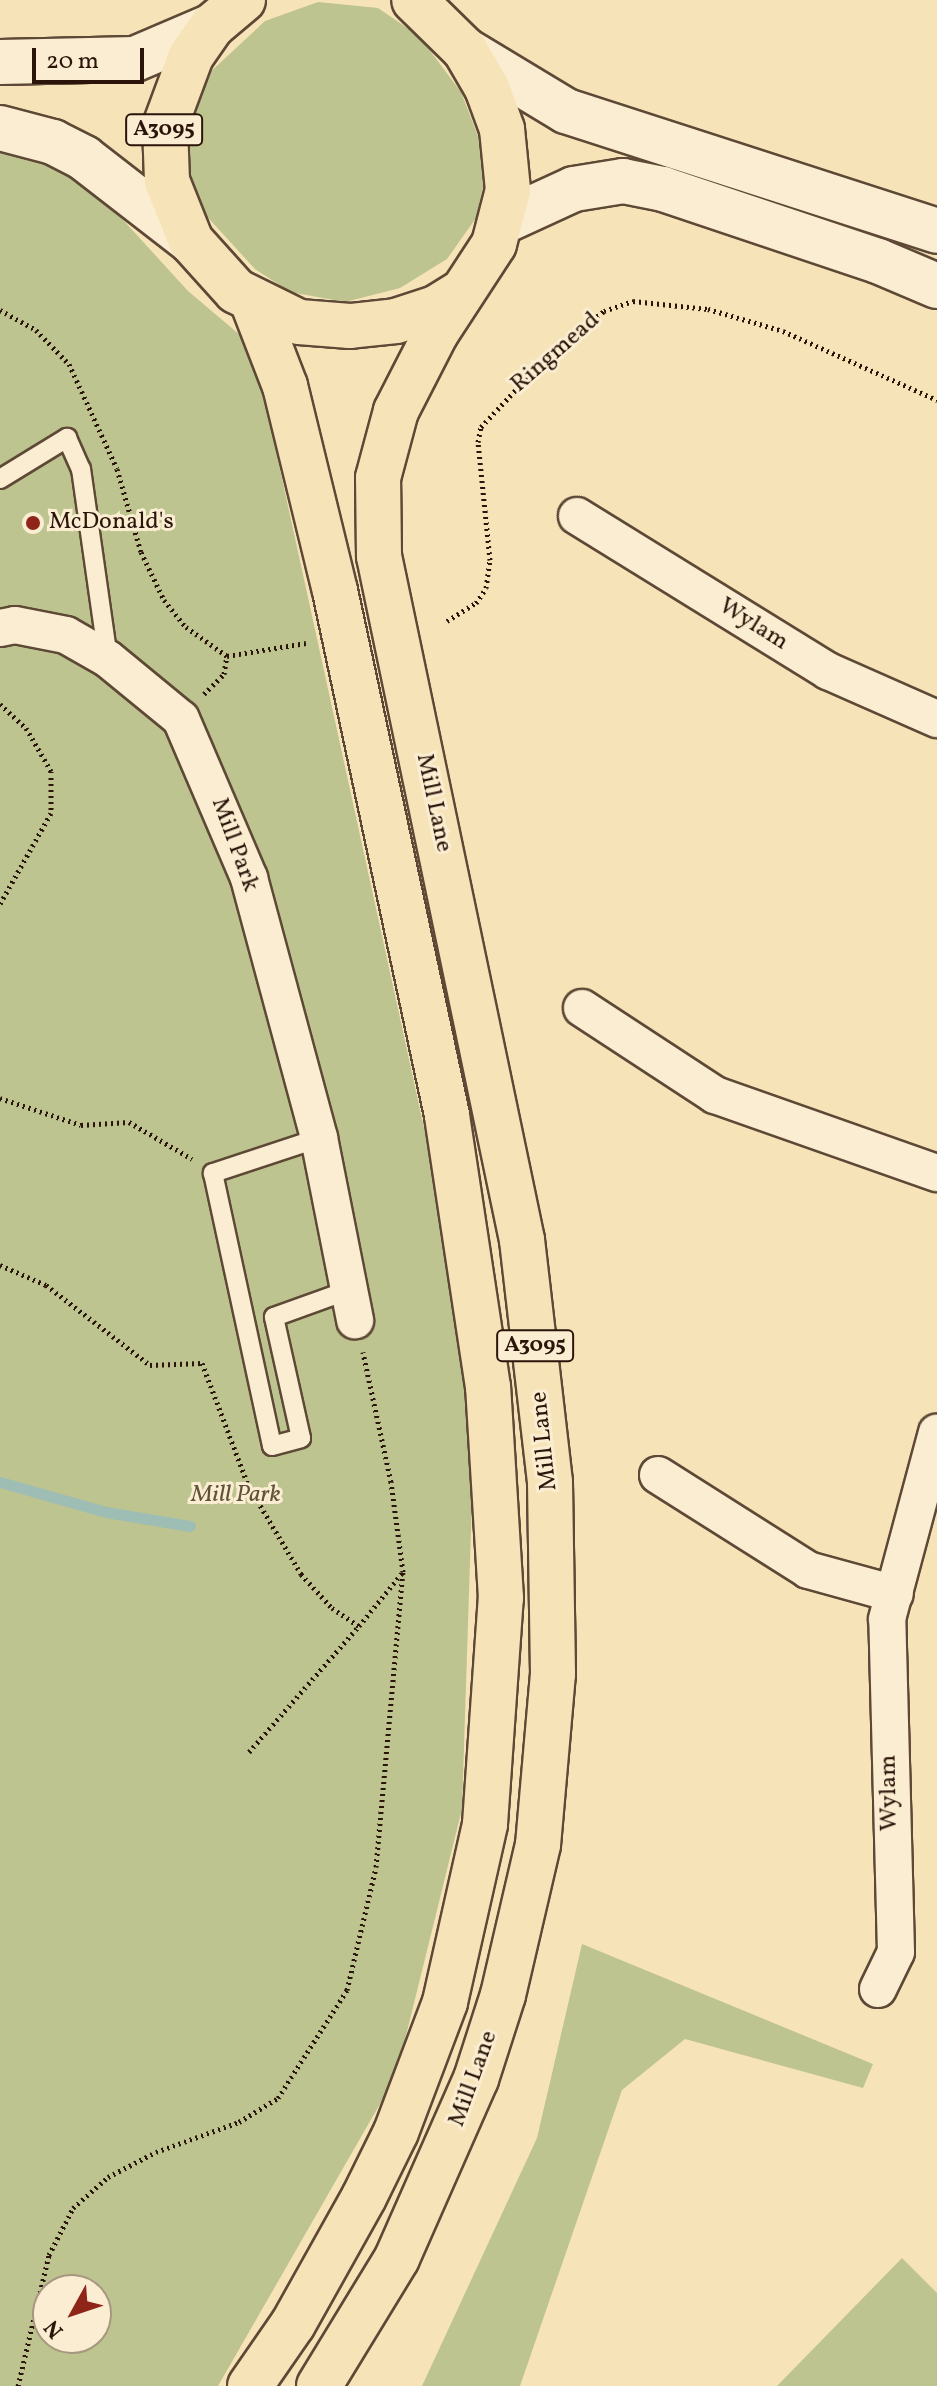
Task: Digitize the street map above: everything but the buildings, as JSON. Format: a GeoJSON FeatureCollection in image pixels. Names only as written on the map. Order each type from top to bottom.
{"type":"FeatureCollection","features":[{"type":"Feature","properties":{"kind":"main road","name":"Mill Lane"},"geometry":{"type":"LineString","coordinates":[[319,2386],[397,2258],[476,2079],[525,1906],[548,1757],[553,1604],[550,1482],[522,1240],[379,556],[376,509],[384,450],[396,411],[502,222],[508,180],[502,129],[465,50],[418,1]]}},
{"type":"Feature","properties":{"kind":"main road","name":"A3095"},"geometry":{"type":"LineString","coordinates":[[236,7],[177,83],[162,143],[167,181],[191,241],[253,303],[299,322],[350,326],[417,316],[462,292]]}},
{"type":"Feature","properties":{"kind":"main road","name":"A3095"},"geometry":{"type":"LineString","coordinates":[[250,2386],[293,2324],[364,2197],[396,2132],[445,2002],[485,1824],[501,1598],[488,1387],[447,1115],[335,591],[285,386],[253,303]]}},
{"type":"Feature","properties":{"kind":"street"},"geometry":{"type":"LineString","coordinates":[[0,62],[135,59],[236,7]]}},
{"type":"Feature","properties":{"kind":"street"},"geometry":{"type":"LineString","coordinates":[[465,50],[566,111],[937,231]]}},
{"type":"Feature","properties":{"kind":"street"},"geometry":{"type":"LineString","coordinates":[[0,128],[53,142],[84,158],[191,241]]}},
{"type":"Feature","properties":{"kind":"street"},"geometry":{"type":"LineString","coordinates":[[502,222],[574,189],[611,182],[642,184],[878,261],[937,286]]}},
{"type":"Feature","properties":{"kind":"street","name":"Wylam"},"geometry":{"type":"LineString","coordinates":[[577,516],[828,671],[937,719]]}},
{"type":"Feature","properties":{"kind":"street","name":"Mill Park"},"geometry":{"type":"LineString","coordinates":[[0,628],[15,625],[66,635],[108,659],[181,719],[249,878],[319,1138],[352,1305]]}},
{"type":"Feature","properties":{"kind":"street"},"geometry":{"type":"LineString","coordinates":[[582,1008],[715,1095],[937,1173]]}},
{"type":"Feature","properties":{"kind":"street","name":"Wylam"},"geometry":{"type":"LineString","coordinates":[[878,1989],[896,1952],[887,1619],[937,1433]]}},
{"type":"Feature","properties":{"kind":"street"},"geometry":{"type":"LineString","coordinates":[[658,1475],[808,1570],[895,1594]]}},
{"type":"Feature","properties":{"kind":"lane"},"geometry":{"type":"LineString","coordinates":[[0,479],[67,438],[81,469],[108,659]]}},
{"type":"Feature","properties":{"kind":"lane"},"geometry":{"type":"LineString","coordinates":[[319,1138],[213,1173],[272,1446],[301,1438],[274,1317],[352,1305]]}},
{"type":"Feature","properties":{"kind":"path","name":"Ringmead"},"geometry":{"type":"LineString","coordinates":[[447,621],[476,603],[486,588],[490,560],[478,442],[481,427],[554,349],[604,311],[633,301],[708,309],[783,331],[937,400]]}},
{"type":"Feature","properties":{"kind":"path"},"geometry":{"type":"LineString","coordinates":[[0,310],[36,330],[69,364],[90,401],[141,552],[164,600],[186,627],[227,656],[307,643]]}},
{"type":"Feature","properties":{"kind":"path"},"geometry":{"type":"LineString","coordinates":[[181,719],[224,674],[227,656]]}},
{"type":"Feature","properties":{"kind":"path"},"geometry":{"type":"LineString","coordinates":[[0,704],[26,728],[51,771],[51,813],[0,904]]}},
{"type":"Feature","properties":{"kind":"path"},"geometry":{"type":"LineString","coordinates":[[0,1098],[81,1125],[129,1122],[213,1173]]}},
{"type":"Feature","properties":{"kind":"path"},"geometry":{"type":"LineString","coordinates":[[0,1265],[46,1285],[150,1365],[202,1363],[248,1485],[276,1536],[332,1608],[359,1626]]}},
{"type":"Feature","properties":{"kind":"path"},"geometry":{"type":"LineString","coordinates":[[18,2386],[49,2255],[73,2208],[108,2177],[156,2152],[239,2122],[278,2098],[347,1990],[376,1867],[403,1572],[391,1482],[352,1305]]}},
{"type":"Feature","properties":{"kind":"path"},"geometry":{"type":"LineString","coordinates":[[249,1752],[403,1572]]}},
{"type":"Feature","properties":{"kind":"green space"},"geometry":{"type":"Polygon","coordinates":[[[318,2],[378,8],[419,36],[461,92],[484,152],[484,183],[476,218],[447,259],[400,288],[345,302],[290,292],[255,269],[201,210],[184,166],[188,116],[207,75],[265,21],[318,2]]]}},
{"type":"Feature","properties":{"kind":"green space","name":"Mill Park"},"geometry":{"type":"Polygon","coordinates":[[[0,149],[34,156],[93,187],[188,291],[253,346],[426,1137],[474,1438],[462,1809],[396,2076],[218,2386],[0,2386],[0,149]]]}},
{"type":"Feature","properties":{"kind":"green space"},"geometry":{"type":"Polygon","coordinates":[[[582,1944],[873,2064],[863,2088],[685,2039],[622,2090],[520,2386],[422,2386],[537,2138],[582,1944]]]}},
{"type":"Feature","properties":{"kind":"green space"},"geometry":{"type":"Polygon","coordinates":[[[902,2258],[937,2293],[937,2386],[777,2386],[902,2258]]]}},
{"type":"Feature","properties":{"kind":"waterway"},"geometry":{"type":"LineString","coordinates":[[0,1482],[106,1512],[190,1526]]}},
{"type":"Feature","properties":{"kind":"place","name":"McDonald's"},"geometry":{"type":"Point","coordinates":[33,523]}}]}
